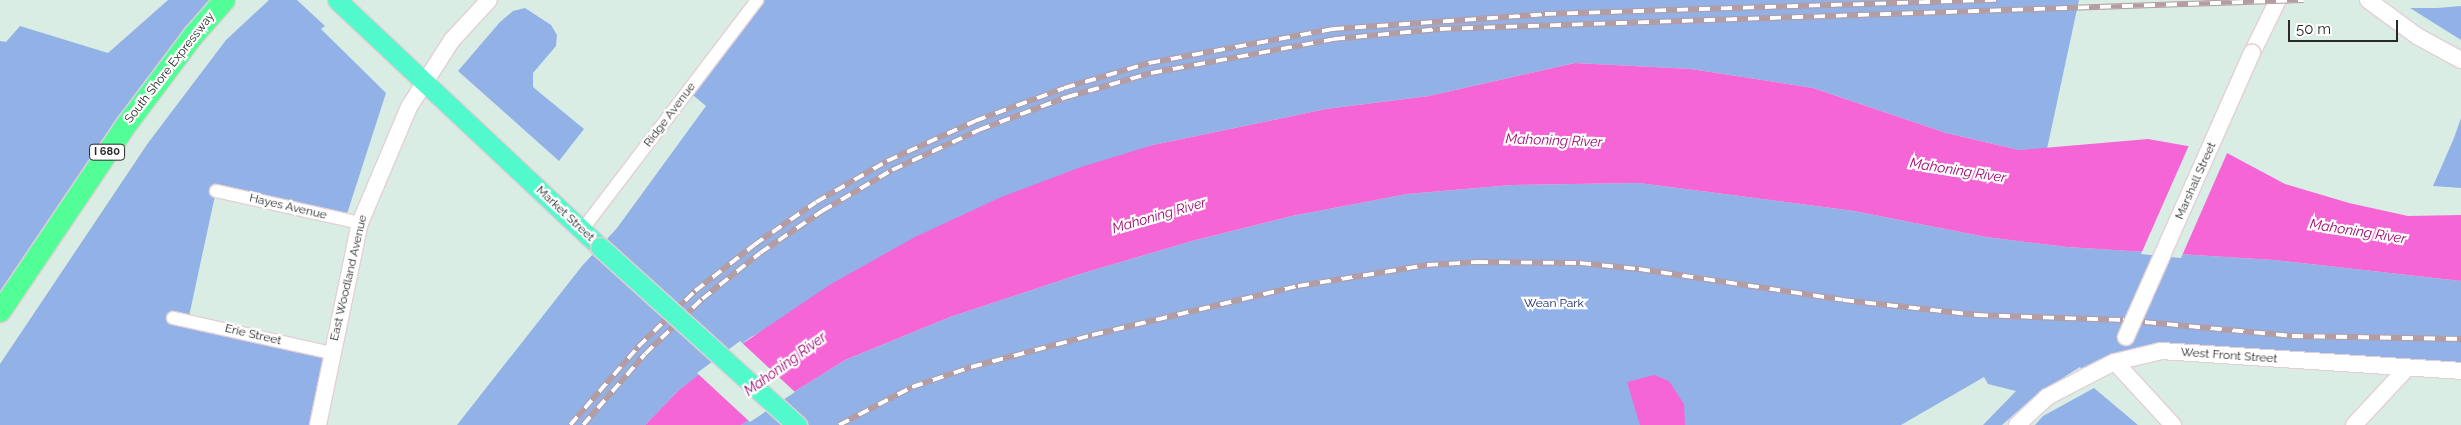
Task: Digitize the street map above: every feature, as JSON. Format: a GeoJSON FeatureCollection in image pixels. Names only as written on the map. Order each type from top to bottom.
{"type":"FeatureCollection","features":[{"type":"Feature","properties":{"kind":"highway","name":"South Shore Expressway"},"geometry":{"type":"LineString","coordinates":[[0,311],[126,124],[193,35],[224,0]]}},
{"type":"Feature","properties":{"kind":"main road","name":"Market Street"},"geometry":{"type":"LineString","coordinates":[[336,0],[600,247],[796,425]]}},
{"type":"Feature","properties":{"kind":"street","name":"East Woodland Avenue"},"geometry":{"type":"LineString","coordinates":[[318,425],[360,223],[409,107],[452,40],[489,0]]}},
{"type":"Feature","properties":{"kind":"street","name":"Ridge Avenue"},"geometry":{"type":"LineString","coordinates":[[582,230],[757,0]]}},
{"type":"Feature","properties":{"kind":"street","name":"Marshall Street"},"geometry":{"type":"LineString","coordinates":[[2115,362],[2252,53],[2278,0]]}},
{"type":"Feature","properties":{"kind":"street"},"geometry":{"type":"LineString","coordinates":[[2368,0],[2417,36],[2461,60]]}},
{"type":"Feature","properties":{"kind":"street","name":"Hayes Avenue"},"geometry":{"type":"LineString","coordinates":[[216,191],[360,223]]}},
{"type":"Feature","properties":{"kind":"street","name":"Erie Street"},"geometry":{"type":"LineString","coordinates":[[173,318],[332,353]]}},
{"type":"Feature","properties":{"kind":"street","name":"West Front Street"},"geometry":{"type":"LineString","coordinates":[[2017,425],[2047,398],[2115,362],[2162,351],[2406,369],[2461,371]]}},
{"type":"Feature","properties":{"kind":"street"},"geometry":{"type":"LineString","coordinates":[[2115,362],[2174,425]]}},
{"type":"Feature","properties":{"kind":"street"},"geometry":{"type":"LineString","coordinates":[[2354,425],[2406,369]]}},
{"type":"Feature","properties":{"kind":"green space"},"geometry":{"type":"Polygon","coordinates":[[[168,0],[224,0],[0,311],[0,41],[6,42],[20,26],[108,53],[168,0]]]}},
{"type":"Feature","properties":{"kind":"green space"},"geometry":{"type":"Polygon","coordinates":[[[269,0],[297,0],[325,26],[321,29],[386,93],[345,220],[216,191],[188,321],[332,353],[318,425],[0,425],[0,364],[148,143],[226,40],[269,0]]]}},
{"type":"Feature","properties":{"kind":"green space"},"geometry":{"type":"Polygon","coordinates":[[[757,0],[2079,0],[2047,149],[2019,150],[1946,133],[1813,88],[1691,69],[1575,63],[1429,96],[1326,109],[1153,145],[751,337],[679,390],[645,425],[457,425],[582,266],[617,228],[706,106],[688,91],[757,0]]]}},
{"type":"Feature","properties":{"kind":"green space"},"geometry":{"type":"Polygon","coordinates":[[[2461,6],[2461,40],[2410,8],[2437,8],[2461,6]]]}},
{"type":"Feature","properties":{"kind":"green space"},"geometry":{"type":"Polygon","coordinates":[[[525,8],[551,25],[557,35],[556,46],[533,73],[533,87],[584,129],[559,161],[458,71],[500,22],[513,11],[525,8]]]}},
{"type":"Feature","properties":{"kind":"green space"},"geometry":{"type":"Polygon","coordinates":[[[2461,118],[2461,188],[2433,186],[2454,138],[2461,118]]]}},
{"type":"Feature","properties":{"kind":"green space","name":"Wean Park"},"geometry":{"type":"Polygon","coordinates":[[[1639,183],[1854,211],[1986,237],[2067,247],[2274,260],[2461,281],[2461,371],[2161,351],[2087,376],[2080,367],[2036,395],[2002,425],[1983,425],[2016,391],[1988,384],[1984,377],[1901,425],[741,425],[845,360],[950,317],[1080,274],[1192,241],[1292,216],[1407,194],[1512,185],[1639,183]]]}},
{"type":"Feature","properties":{"kind":"green space"},"geometry":{"type":"Polygon","coordinates":[[[2094,388],[2138,425],[2035,425],[2043,416],[2094,388]]]}},
{"type":"Feature","properties":{"kind":"water","name":"Mahoning River"},"geometry":{"type":"Polygon","coordinates":[[[1575,63],[1691,69],[1813,88],[1946,133],[2019,150],[2148,139],[2227,153],[2285,184],[2349,203],[2408,216],[2461,215],[2461,281],[2274,260],[2067,247],[1986,237],[1854,211],[1639,183],[1512,185],[1407,194],[1292,216],[1192,241],[1080,274],[950,317],[845,360],[741,425],[645,425],[679,390],[714,363],[831,284],[915,237],[999,198],[1081,167],[1153,145],[1326,109],[1429,96],[1575,63]]]}},
{"type":"Feature","properties":{"kind":"water"},"geometry":{"type":"Polygon","coordinates":[[[1654,375],[1669,381],[1684,404],[1685,425],[1640,425],[1627,382],[1654,375]]]}},
{"type":"Feature","properties":{"kind":"pier"},"geometry":{"type":"Polygon","coordinates":[[[2190,143],[2228,151],[2181,258],[2141,254],[2190,143]]]}},
{"type":"Feature","properties":{"kind":"pier"},"geometry":{"type":"Polygon","coordinates":[[[740,341],[795,392],[750,422],[697,373],[740,341]]]}},
{"type":"Feature","properties":{"kind":"railway"},"geometry":{"type":"LineString","coordinates":[[570,425],[638,347],[695,291],[754,245],[816,202],[887,161],[975,121],[1064,88],[1149,63],[1333,29],[1545,14],[1997,0]]}},
{"type":"Feature","properties":{"kind":"railway"},"geometry":{"type":"LineString","coordinates":[[583,425],[645,354],[702,299],[760,253],[822,211],[892,170],[979,130],[1067,97],[1151,73],[1334,39],[1440,29],[2304,0]]}},
{"type":"Feature","properties":{"kind":"railway"},"geometry":{"type":"LineString","coordinates":[[839,425],[912,387],[971,367],[1092,335],[1298,286],[1427,265],[1477,262],[1580,263],[1639,269],[1843,300],[1977,315],[2123,320],[2292,336],[2461,339]]}}]}
